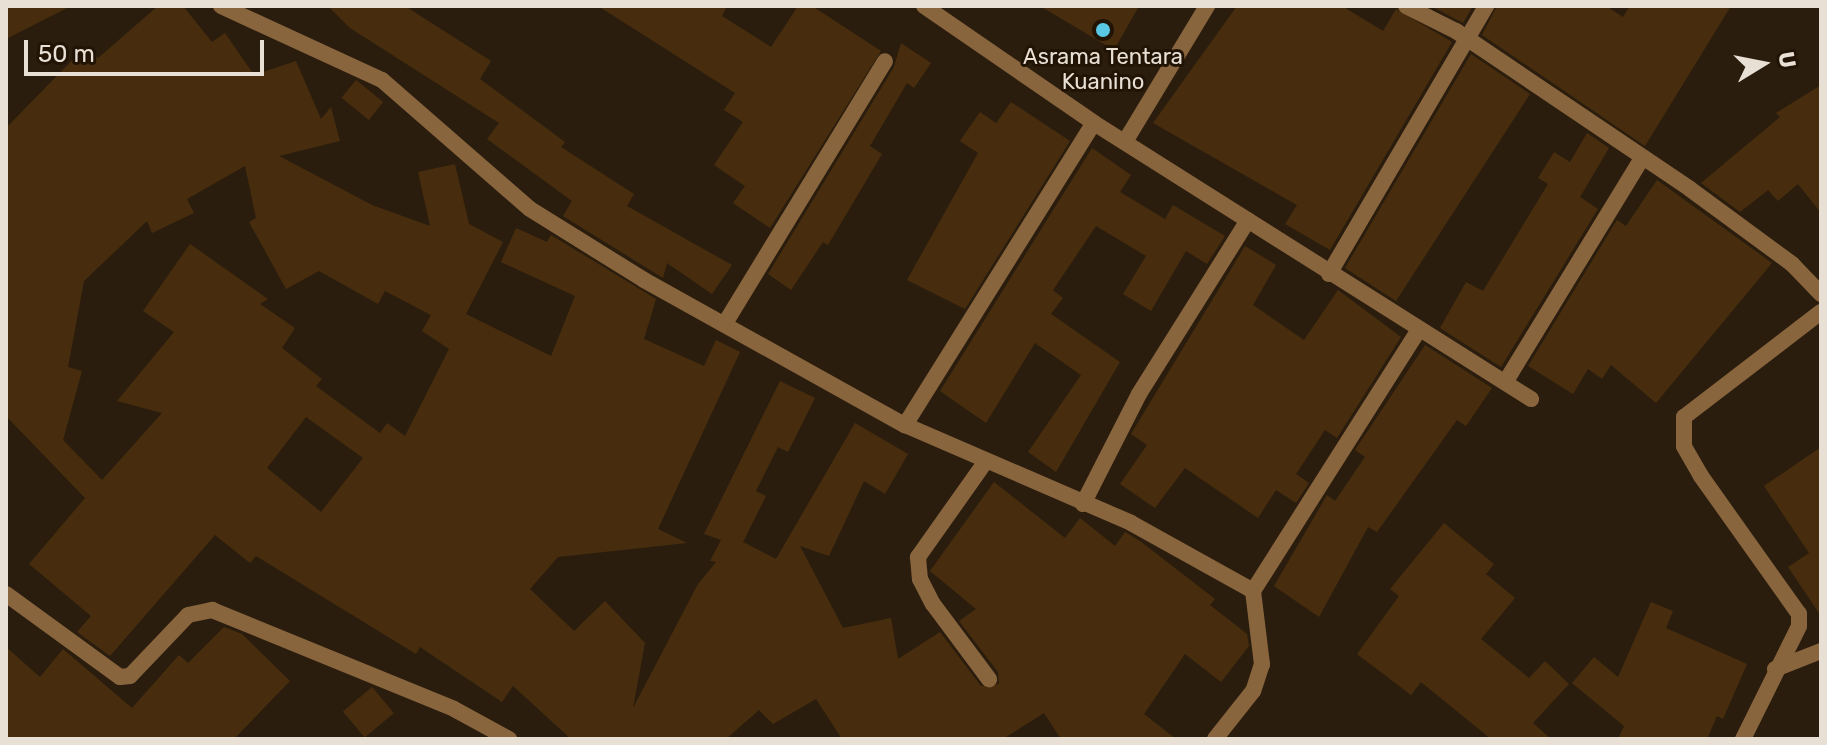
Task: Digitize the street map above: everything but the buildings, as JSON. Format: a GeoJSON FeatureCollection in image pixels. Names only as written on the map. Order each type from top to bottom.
{"type":"FeatureCollection","features":[{"type":"Feature","properties":{"kind":"street"},"geometry":{"type":"LineString","coordinates":[[221,6],[382,80],[530,209],[644,280],[727,320],[905,425],[1131,523],[1253,591]]}},
{"type":"Feature","properties":{"kind":"street"},"geometry":{"type":"LineString","coordinates":[[924,6],[1094,123],[1126,140],[1418,331],[1506,381],[1531,399]]}},
{"type":"Feature","properties":{"kind":"street"},"geometry":{"type":"LineString","coordinates":[[1126,140],[1207,6]]}},
{"type":"Feature","properties":{"kind":"street"},"geometry":{"type":"LineString","coordinates":[[1406,6],[1467,39],[1642,158],[1792,264],[1821,294]]}},
{"type":"Feature","properties":{"kind":"street"},"geometry":{"type":"LineString","coordinates":[[1329,274],[1486,6]]}},
{"type":"Feature","properties":{"kind":"street"},"geometry":{"type":"LineString","coordinates":[[727,320],[885,61]]}},
{"type":"Feature","properties":{"kind":"street"},"geometry":{"type":"LineString","coordinates":[[905,425],[1094,123]]}},
{"type":"Feature","properties":{"kind":"street"},"geometry":{"type":"LineString","coordinates":[[1506,381],[1642,158]]}},
{"type":"Feature","properties":{"kind":"street"},"geometry":{"type":"LineString","coordinates":[[1083,504],[1139,394],[1248,220]]}},
{"type":"Feature","properties":{"kind":"street"},"geometry":{"type":"LineString","coordinates":[[1743,739],[1775,669],[1799,626],[1799,614],[1701,476],[1684,446],[1684,417],[1695,405],[1821,312]]}},
{"type":"Feature","properties":{"kind":"street"},"geometry":{"type":"LineString","coordinates":[[1215,739],[1253,691],[1262,664],[1264,639],[1253,591],[1418,331]]}},
{"type":"Feature","properties":{"kind":"street"},"geometry":{"type":"LineString","coordinates":[[986,461],[918,557],[920,579],[933,604],[989,679]]}},
{"type":"Feature","properties":{"kind":"street"},"geometry":{"type":"LineString","coordinates":[[6,594],[120,677],[130,676],[188,615],[212,610],[454,709],[509,739]]}},
{"type":"Feature","properties":{"kind":"street"},"geometry":{"type":"LineString","coordinates":[[1775,669],[1821,652]]}},
{"type":"Feature","properties":{"kind":"place","name":"Asrama Tentara Kuanino"},"geometry":{"type":"Point","coordinates":[1103,30]}}]}
